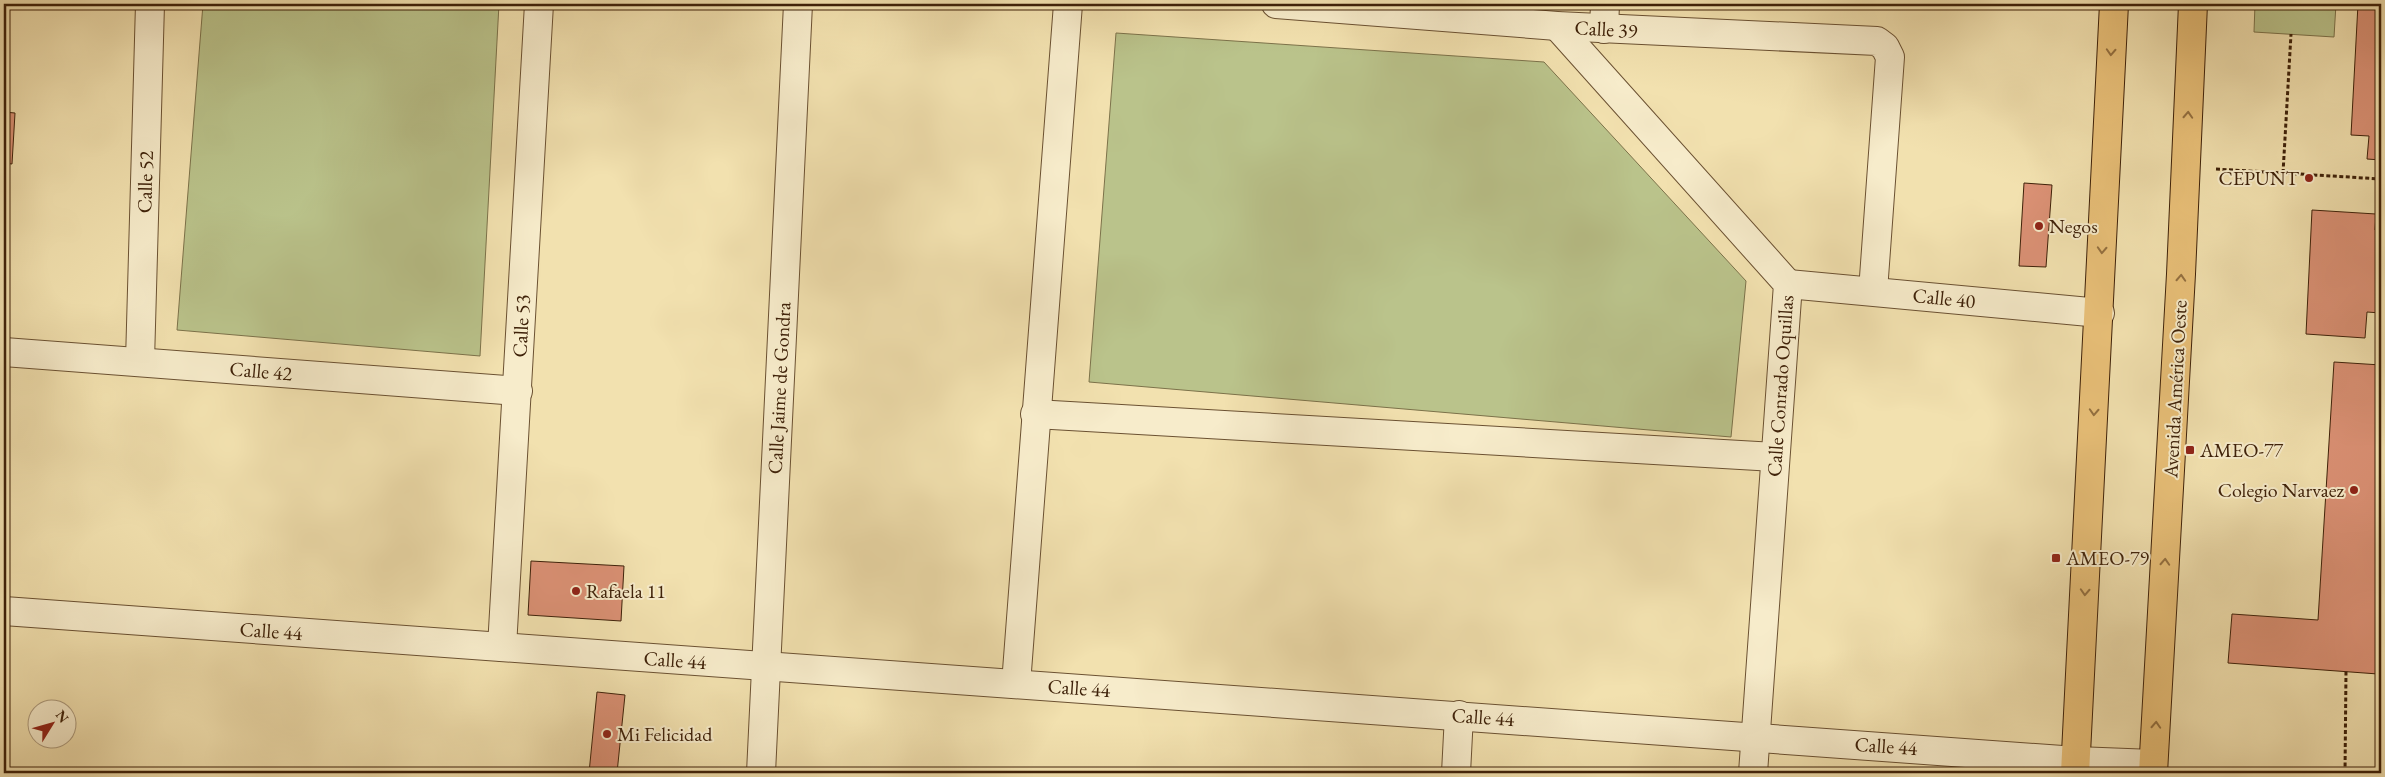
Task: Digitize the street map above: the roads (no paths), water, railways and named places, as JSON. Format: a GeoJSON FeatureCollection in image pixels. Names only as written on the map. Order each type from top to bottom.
{"type":"FeatureCollection","features":[{"type":"Feature","properties":{"kind":"main road"},"geometry":{"type":"LineString","coordinates":[[2076,767],[2114,4]]}},
{"type":"Feature","properties":{"kind":"main road","name":"Avenida América Oeste"},"geometry":{"type":"LineString","coordinates":[[2153,769],[2186,167],[2193,4]]}},
{"type":"Feature","properties":{"kind":"street","name":"Calle 52"},"geometry":{"type":"LineString","coordinates":[[140,361],[150,4]]}},
{"type":"Feature","properties":{"kind":"street","name":"Calle 53"},"geometry":{"type":"LineString","coordinates":[[502,647],[539,4]]}},
{"type":"Feature","properties":{"kind":"street","name":"Calle Jaime de Gondra"},"geometry":{"type":"LineString","coordinates":[[761,773],[798,4]]}},
{"type":"Feature","properties":{"kind":"street"},"geometry":{"type":"LineString","coordinates":[[1016,684],[1035,414],[1068,4]]}},
{"type":"Feature","properties":{"kind":"street","name":"Calle 39"},"geometry":{"type":"LineString","coordinates":[[1276,4],[1557,26],[1604,16],[1877,41],[1885,47],[1890,57],[1873,291]]}},
{"type":"Feature","properties":{"kind":"street","name":"Calle Conrado Oquillas"},"geometry":{"type":"LineString","coordinates":[[1557,26],[1788,284],[1752,773]]}},
{"type":"Feature","properties":{"kind":"street","name":"Calle 40"},"geometry":{"type":"LineString","coordinates":[[1788,284],[2100,313]]}},
{"type":"Feature","properties":{"kind":"street","name":"Calle 42"},"geometry":{"type":"LineString","coordinates":[[4,352],[518,391]]}},
{"type":"Feature","properties":{"kind":"street"},"geometry":{"type":"LineString","coordinates":[[1035,414],[1775,457]]}},
{"type":"Feature","properties":{"kind":"street","name":"Calle 44"},"geometry":{"type":"LineString","coordinates":[[4,611],[1755,736],[2076,767],[2153,769]]}},
{"type":"Feature","properties":{"kind":"street"},"geometry":{"type":"LineString","coordinates":[[1456,773],[1459,715]]}},
{"type":"Feature","properties":{"kind":"place","name":"CEPUNT"},"geometry":{"type":"Point","coordinates":[2309,178]}},
{"type":"Feature","properties":{"kind":"place","name":"Negos"},"geometry":{"type":"Point","coordinates":[2039,226]}},
{"type":"Feature","properties":{"kind":"place","name":"AMEO-77"},"geometry":{"type":"Point","coordinates":[2190,450]}},
{"type":"Feature","properties":{"kind":"place","name":"Colegio Narvaez"},"geometry":{"type":"Point","coordinates":[2354,490]}},
{"type":"Feature","properties":{"kind":"place","name":"AMEO-79"},"geometry":{"type":"Point","coordinates":[2056,558]}},
{"type":"Feature","properties":{"kind":"place","name":"Rafaela 11"},"geometry":{"type":"Point","coordinates":[576,591]}},
{"type":"Feature","properties":{"kind":"place","name":"Mi Felicidad"},"geometry":{"type":"Point","coordinates":[607,734]}}]}
